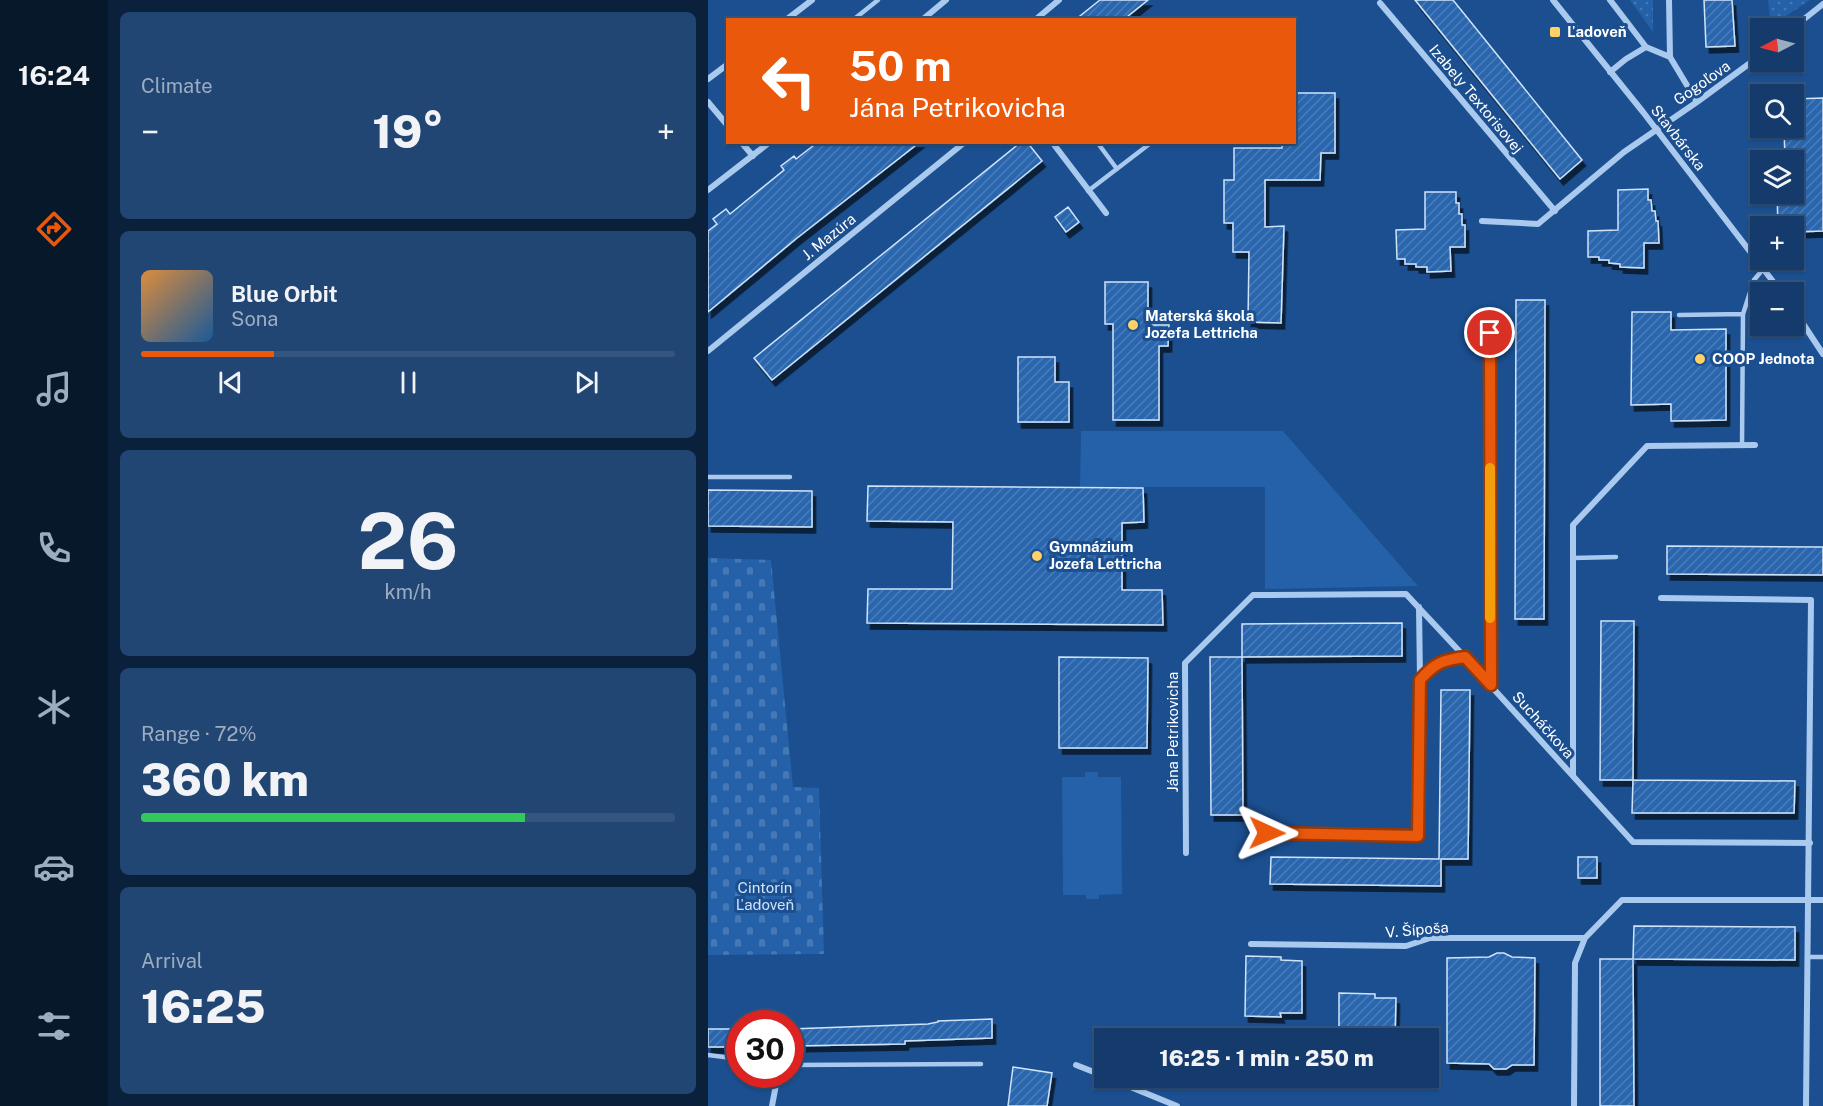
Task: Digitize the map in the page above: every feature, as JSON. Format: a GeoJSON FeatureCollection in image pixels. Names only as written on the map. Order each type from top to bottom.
{"type":"FeatureCollection","features":[{"type":"Feature","properties":{"kind":"street"},"geometry":{"type":"LineString","coordinates":[[789,18],[812,0]]}},
{"type":"Feature","properties":{"kind":"street"},"geometry":{"type":"LineString","coordinates":[[924,18],[937,3],[946,0]]}},
{"type":"Feature","properties":{"kind":"street"},"geometry":{"type":"LineString","coordinates":[[1037,18],[1059,0]]}},
{"type":"Feature","properties":{"kind":"street","name":"Stavbárska"},"geometry":{"type":"LineString","coordinates":[[1553,0],[1750,250]]}},
{"type":"Feature","properties":{"kind":"street"},"geometry":{"type":"LineString","coordinates":[[1610,0],[1646,47],[1670,57]]}},
{"type":"Feature","properties":{"kind":"street"},"geometry":{"type":"LineString","coordinates":[[1669,0],[1670,57],[1697,102]]}},
{"type":"Feature","properties":{"kind":"street","name":"Izabely Textorisovej"},"geometry":{"type":"LineString","coordinates":[[1380,3],[1555,211]]}},
{"type":"Feature","properties":{"kind":"street"},"geometry":{"type":"LineString","coordinates":[[1804,19],[1823,4]]}},
{"type":"Feature","properties":{"kind":"street"},"geometry":{"type":"LineString","coordinates":[[1610,72],[1646,47]]}},
{"type":"Feature","properties":{"kind":"street","name":"Gogoľova"},"geometry":{"type":"LineString","coordinates":[[1656,129],[1750,63]]}},
{"type":"Feature","properties":{"kind":"street"},"geometry":{"type":"LineString","coordinates":[[708,79],[726,66]]}},
{"type":"Feature","properties":{"kind":"street"},"geometry":{"type":"LineString","coordinates":[[708,102],[726,124]]}},
{"type":"Feature","properties":{"kind":"street"},"geometry":{"type":"LineString","coordinates":[[1482,221],[1538,224],[1624,152],[1656,129]]}},
{"type":"Feature","properties":{"kind":"street"},"geometry":{"type":"LineString","coordinates":[[743,144],[753,156]]}},
{"type":"Feature","properties":{"kind":"street"},"geometry":{"type":"LineString","coordinates":[[708,190],[768,144]]}},
{"type":"Feature","properties":{"kind":"street","name":"J. Mazúra"},"geometry":{"type":"LineString","coordinates":[[708,351],[963,144]]}},
{"type":"Feature","properties":{"kind":"street"},"geometry":{"type":"LineString","coordinates":[[1053,144],[1106,213]]}},
{"type":"Feature","properties":{"kind":"street"},"geometry":{"type":"LineString","coordinates":[[1804,325],[1823,354]]}},
{"type":"Feature","properties":{"kind":"street"},"geometry":{"type":"LineString","coordinates":[[1490,333],[1491,685]]}},
{"type":"Feature","properties":{"kind":"street","name":"Sucháčkova"},"geometry":{"type":"LineString","coordinates":[[1573,775],[1573,525],[1647,446],[1755,445]]}},
{"type":"Feature","properties":{"kind":"street","name":"Jána Petrikovicha"},"geometry":{"type":"LineString","coordinates":[[1185,853],[1185,663],[1253,595],[1406,594],[1491,685]]}},
{"type":"Feature","properties":{"kind":"street"},"geometry":{"type":"LineString","coordinates":[[1661,598],[1811,600],[1806,1106]]}},
{"type":"Feature","properties":{"kind":"street"},"geometry":{"type":"LineString","coordinates":[[1267,833],[1418,836],[1419,607]]}},
{"type":"Feature","properties":{"kind":"street"},"geometry":{"type":"LineString","coordinates":[[1420,680],[1433,665],[1449,659],[1465,657]]}},
{"type":"Feature","properties":{"kind":"street","name":"Sucháčkova"},"geometry":{"type":"LineString","coordinates":[[1491,685],[1633,842],[1810,843]]}},
{"type":"Feature","properties":{"kind":"street"},"geometry":{"type":"LineString","coordinates":[[1574,1106],[1575,963],[1585,938],[1622,900],[1823,900]]}},
{"type":"Feature","properties":{"kind":"street","name":"V. Šípoša"},"geometry":{"type":"LineString","coordinates":[[1251,944],[1406,946],[1430,938],[1585,938]]}},
{"type":"Feature","properties":{"kind":"street"},"geometry":{"type":"LineString","coordinates":[[1076,1065],[1094,1072]]}},
{"type":"Feature","properties":{"kind":"street"},"geometry":{"type":"LineString","coordinates":[[772,1106],[775,1088]]}},
{"type":"Feature","properties":{"kind":"street"},"geometry":{"type":"LineString","coordinates":[[1132,1088],[1177,1106]]}},
{"type":"Feature","properties":{"kind":"lane"},"geometry":{"type":"LineString","coordinates":[[856,18],[878,0]]}},
{"type":"Feature","properties":{"kind":"lane"},"geometry":{"type":"LineString","coordinates":[[1098,144],[1117,169]]}},
{"type":"Feature","properties":{"kind":"lane"},"geometry":{"type":"LineString","coordinates":[[1088,191],[1149,144]]}},
{"type":"Feature","properties":{"kind":"lane"},"geometry":{"type":"LineString","coordinates":[[1742,446],[1743,314],[1754,280],[1762,270]]}},
{"type":"Feature","properties":{"kind":"lane"},"geometry":{"type":"LineString","coordinates":[[1679,315],[1743,314]]}},
{"type":"Feature","properties":{"kind":"lane"},"geometry":{"type":"LineString","coordinates":[[708,477],[790,477]]}},
{"type":"Feature","properties":{"kind":"lane"},"geometry":{"type":"LineString","coordinates":[[1573,558],[1616,557]]}},
{"type":"Feature","properties":{"kind":"lane"},"geometry":{"type":"LineString","coordinates":[[1807,957],[1823,957]]}},
{"type":"Feature","properties":{"kind":"lane"},"geometry":{"type":"LineString","coordinates":[[708,1055],[726,1057]]}},
{"type":"Feature","properties":{"kind":"lane"},"geometry":{"type":"LineString","coordinates":[[804,1065],[981,1064]]}},
{"type":"Feature","properties":{"kind":"green space"},"geometry":{"type":"Polygon","coordinates":[[[1630,0],[1653,0],[1653,32],[1630,0]]]}},
{"type":"Feature","properties":{"kind":"green space"},"geometry":{"type":"Polygon","coordinates":[[[1768,0],[1810,0],[1783,18],[1770,18],[1768,0]]]}},
{"type":"Feature","properties":{"kind":"green space"},"geometry":{"type":"Polygon","coordinates":[[[1081,431],[1283,431],[1418,586],[1265,589],[1265,487],[1080,487],[1081,431]]]}},
{"type":"Feature","properties":{"kind":"green space","name":"Cintorín Ľadoveň"},"geometry":{"type":"Polygon","coordinates":[[[708,558],[771,560],[793,787],[819,788],[824,954],[708,955],[708,558]]]}},
{"type":"Feature","properties":{"kind":"green space"},"geometry":{"type":"Polygon","coordinates":[[[1085,772],[1098,772],[1098,777],[1121,777],[1122,894],[1099,895],[1099,899],[1086,899],[1086,895],[1063,895],[1062,777],[1085,777],[1085,772]]]}},
{"type":"Feature","properties":{"kind":"building"},"geometry":{"type":"Polygon","coordinates":[[[1100,0],[1148,0],[1126,18],[1078,18],[1100,0]]]}},
{"type":"Feature","properties":{"kind":"building"},"geometry":{"type":"Polygon","coordinates":[[[1415,0],[1453,0],[1582,160],[1560,179],[1415,0]]]}},
{"type":"Feature","properties":{"kind":"building"},"geometry":{"type":"Polygon","coordinates":[[[1704,0],[1732,0],[1735,46],[1706,47],[1704,0]]]}},
{"type":"Feature","properties":{"kind":"building"},"geometry":{"type":"Polygon","coordinates":[[[1296,93],[1335,93],[1335,153],[1321,153],[1320,180],[1265,180],[1265,227],[1284,226],[1281,323],[1248,322],[1249,252],[1233,252],[1233,223],[1224,223],[1224,180],[1234,180],[1234,148],[1282,148],[1282,144],[1296,144],[1296,93]]]}},
{"type":"Feature","properties":{"kind":"building"},"geometry":{"type":"Polygon","coordinates":[[[1823,98],[1823,231],[1804,232],[1804,216],[1778,216],[1777,204],[1804,204],[1804,150],[1785,150],[1784,138],[1804,138],[1804,99],[1823,98]]]}},
{"type":"Feature","properties":{"kind":"building"},"geometry":{"type":"Polygon","coordinates":[[[815,144],[917,144],[797,238],[708,312],[708,231],[717,224],[713,219],[726,209],[730,214],[784,170],[781,166],[794,156],[796,159],[815,144]]]}},
{"type":"Feature","properties":{"kind":"building"},"geometry":{"type":"Polygon","coordinates":[[[1019,144],[1029,144],[1042,161],[772,380],[754,358],[1019,144]]]}},
{"type":"Feature","properties":{"kind":"building"},"geometry":{"type":"Polygon","coordinates":[[[1648,189],[1648,200],[1651,200],[1652,211],[1655,211],[1656,221],[1658,221],[1659,243],[1644,243],[1644,268],[1620,267],[1620,264],[1609,263],[1609,260],[1588,257],[1588,231],[1618,230],[1618,190],[1648,189]]]}},
{"type":"Feature","properties":{"kind":"building"},"geometry":{"type":"Polygon","coordinates":[[[1425,192],[1456,192],[1459,214],[1462,214],[1462,225],[1465,225],[1465,247],[1450,247],[1451,271],[1427,272],[1427,267],[1416,267],[1416,264],[1405,264],[1405,259],[1397,259],[1396,230],[1425,229],[1425,192]]]}},
{"type":"Feature","properties":{"kind":"building"},"geometry":{"type":"Polygon","coordinates":[[[1068,207],[1079,222],[1066,232],[1055,217],[1068,207]]]}},
{"type":"Feature","properties":{"kind":"building"},"geometry":{"type":"Polygon","coordinates":[[[1105,282],[1148,282],[1148,325],[1169,325],[1168,346],[1159,346],[1159,420],[1113,420],[1113,324],[1105,324],[1105,282]]]}},
{"type":"Feature","properties":{"kind":"building"},"geometry":{"type":"Polygon","coordinates":[[[1516,300],[1545,300],[1544,619],[1515,619],[1516,300]]]}},
{"type":"Feature","properties":{"kind":"building"},"geometry":{"type":"Polygon","coordinates":[[[1632,312],[1671,312],[1671,330],[1726,329],[1726,420],[1671,421],[1671,404],[1631,405],[1632,312]]]}},
{"type":"Feature","properties":{"kind":"building"},"geometry":{"type":"Polygon","coordinates":[[[1018,357],[1055,357],[1055,382],[1069,382],[1069,422],[1018,422],[1018,357]]]}},
{"type":"Feature","properties":{"kind":"building","name":"Gymnázium Jozefa Lettricha"},"geometry":{"type":"Polygon","coordinates":[[[868,486],[1143,488],[1144,522],[1122,523],[1122,590],[1162,590],[1163,625],[867,623],[868,589],[952,589],[953,522],[867,521],[868,486]]]}},
{"type":"Feature","properties":{"kind":"building"},"geometry":{"type":"Polygon","coordinates":[[[708,490],[812,491],[812,527],[708,526],[708,490]]]}},
{"type":"Feature","properties":{"kind":"building"},"geometry":{"type":"Polygon","coordinates":[[[1667,546],[1823,547],[1823,575],[1667,574],[1667,546]]]}},
{"type":"Feature","properties":{"kind":"building"},"geometry":{"type":"Polygon","coordinates":[[[1601,621],[1634,621],[1633,780],[1600,780],[1601,621]]]}},
{"type":"Feature","properties":{"kind":"building"},"geometry":{"type":"Polygon","coordinates":[[[1402,623],[1402,656],[1242,657],[1242,624],[1402,623]]]}},
{"type":"Feature","properties":{"kind":"building"},"geometry":{"type":"Polygon","coordinates":[[[1059,657],[1148,658],[1147,748],[1059,748],[1059,657]]]}},
{"type":"Feature","properties":{"kind":"building"},"geometry":{"type":"Polygon","coordinates":[[[1210,657],[1242,657],[1243,815],[1211,815],[1210,657]]]}},
{"type":"Feature","properties":{"kind":"building"},"geometry":{"type":"Polygon","coordinates":[[[1441,690],[1470,690],[1468,859],[1441,859],[1441,886],[1270,884],[1271,857],[1439,859],[1441,690]]]}},
{"type":"Feature","properties":{"kind":"building"},"geometry":{"type":"Polygon","coordinates":[[[1633,780],[1795,781],[1794,813],[1632,813],[1633,780]]]}},
{"type":"Feature","properties":{"kind":"building"},"geometry":{"type":"Polygon","coordinates":[[[1578,857],[1597,857],[1597,878],[1578,878],[1578,857]]]}},
{"type":"Feature","properties":{"kind":"building"},"geometry":{"type":"Polygon","coordinates":[[[1634,926],[1795,927],[1795,960],[1633,959],[1634,926]]]}},
{"type":"Feature","properties":{"kind":"building"},"geometry":{"type":"Polygon","coordinates":[[[1497,953],[1504,953],[1512,957],[1535,958],[1534,1065],[1512,1065],[1506,1069],[1494,1069],[1489,1064],[1447,1063],[1447,958],[1489,957],[1497,953]]]}},
{"type":"Feature","properties":{"kind":"building"},"geometry":{"type":"Polygon","coordinates":[[[1246,956],[1281,957],[1281,960],[1302,961],[1302,1013],[1280,1013],[1281,1017],[1245,1016],[1246,956]]]}},
{"type":"Feature","properties":{"kind":"building"},"geometry":{"type":"Polygon","coordinates":[[[1600,959],[1633,959],[1634,1106],[1600,1106],[1600,959]]]}},
{"type":"Feature","properties":{"kind":"building"},"geometry":{"type":"Polygon","coordinates":[[[1339,993],[1375,994],[1375,998],[1396,998],[1395,1028],[1339,1028],[1339,993]]]}},
{"type":"Feature","properties":{"kind":"building"},"geometry":{"type":"Polygon","coordinates":[[[992,1019],[992,1038],[905,1041],[905,1044],[804,1046],[804,1028],[928,1024],[938,1021],[992,1019]]]}},
{"type":"Feature","properties":{"kind":"building"},"geometry":{"type":"Polygon","coordinates":[[[708,1029],[726,1029],[726,1047],[708,1047],[708,1029]]]}},
{"type":"Feature","properties":{"kind":"building"},"geometry":{"type":"Polygon","coordinates":[[[1013,1067],[1052,1073],[1047,1106],[1008,1106],[1013,1067]]]}},
{"type":"Feature","properties":{"kind":"slow traffic"},"geometry":{"type":"LineString","coordinates":[[1490,468],[1490,618]]}},
{"type":"Feature","properties":{"kind":"place","name":"Ľadoveň"},"geometry":{"type":"Point","coordinates":[1555,32]}},
{"type":"Feature","properties":{"kind":"place","name":"Materská škola Jozefa Lettricha"},"geometry":{"type":"Point","coordinates":[1133,325]}},
{"type":"Feature","properties":{"kind":"place","name":"COOP Jednota"},"geometry":{"type":"Point","coordinates":[1700,359]}},
{"type":"Feature","properties":{"kind":"place","name":"Gymnázium Jozefa Lettricha"},"geometry":{"type":"Point","coordinates":[1037,556]}},
{"type":"Feature","properties":{"kind":"route"},"geometry":{"type":"LineString","coordinates":[[1267,833],[1418,836],[1420,680],[1433,665],[1449,659],[1465,657],[1491,685],[1490,333]]}}]}
